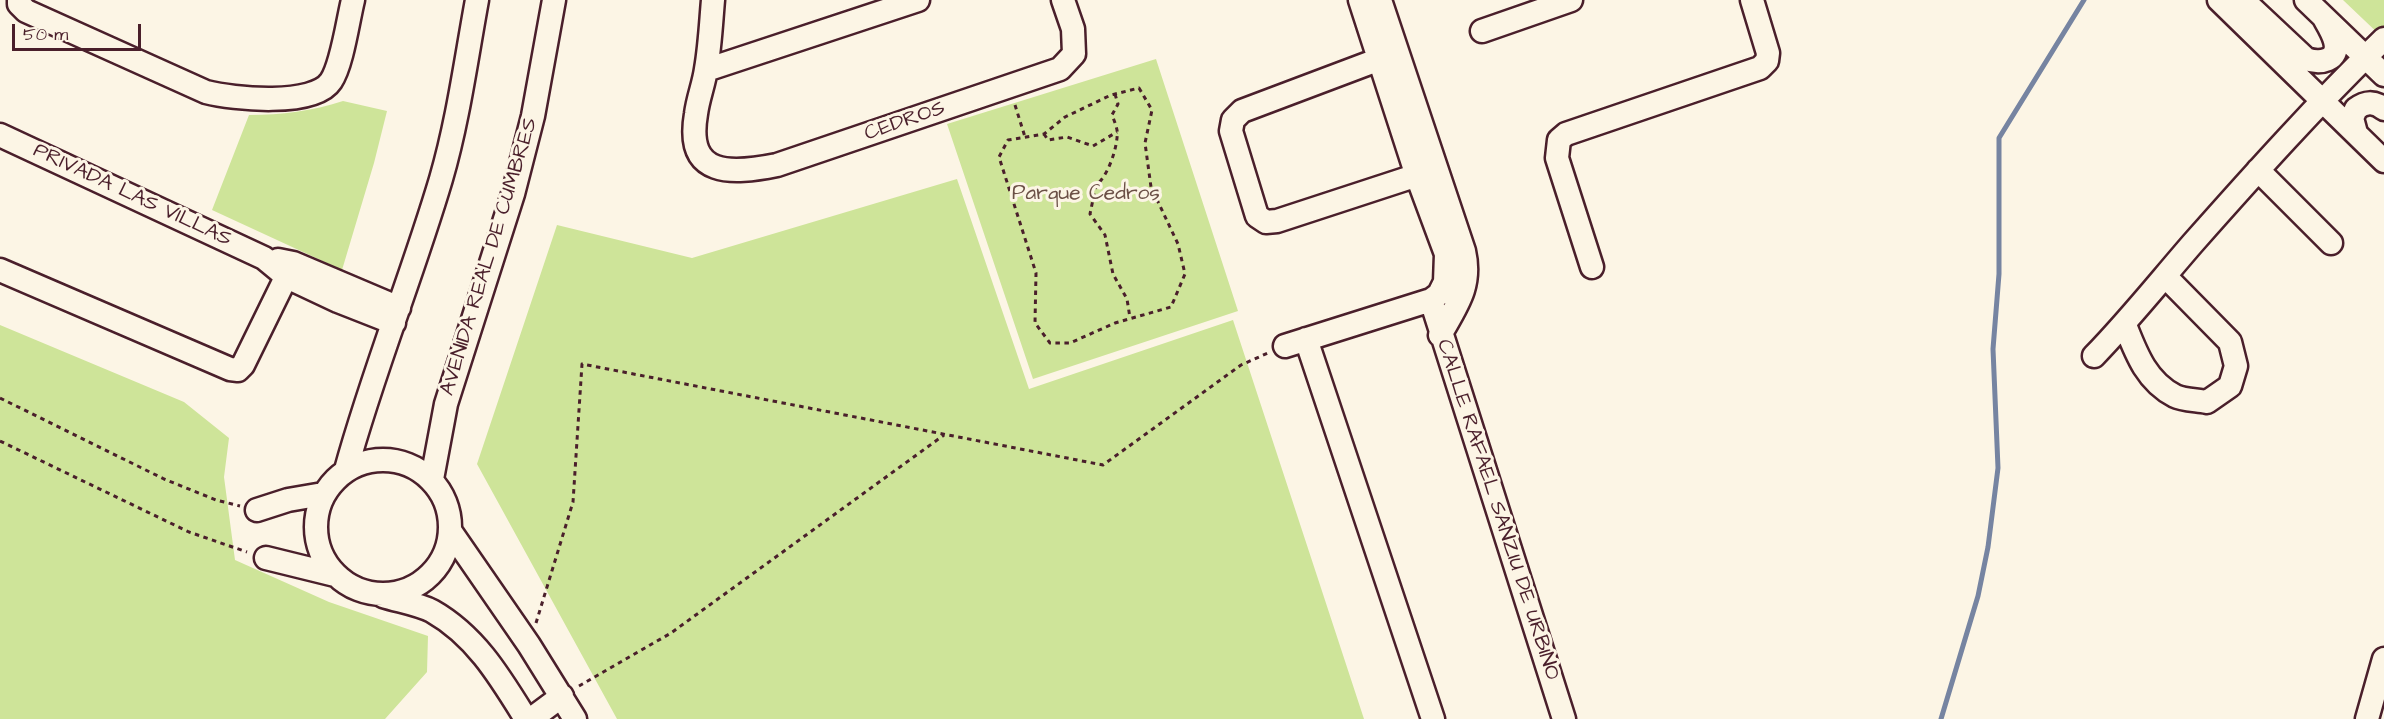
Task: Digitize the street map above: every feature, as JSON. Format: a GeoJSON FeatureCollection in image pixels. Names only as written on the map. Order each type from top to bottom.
{"type":"FeatureCollection","features":[{"type":"Feature","properties":{"kind":"street"},"geometry":{"type":"LineString","coordinates":[[19,0],[19,4],[26,11],[206,92],[221,96],[268,100],[318,91],[328,85],[336,71],[353,0]]}},
{"type":"Feature","properties":{"kind":"street"},"geometry":{"type":"LineString","coordinates":[[346,470],[358,424],[441,178],[459,102],[477,0]]}},
{"type":"Feature","properties":{"kind":"street","name":"AVENIDA REAL DE CUMBRES"},"geometry":{"type":"LineString","coordinates":[[432,479],[446,404],[513,194],[533,116],[554,0]]}},
{"type":"Feature","properties":{"kind":"street"},"geometry":{"type":"LineString","coordinates":[[713,0],[706,70],[918,0]]}},
{"type":"Feature","properties":{"kind":"street","name":"CEDROS"},"geometry":{"type":"LineString","coordinates":[[706,70],[695,116],[696,145],[702,157],[714,167],[728,171],[753,170],[777,165],[1060,69],[1074,54],[1073,29],[1063,0]]}},
{"type":"Feature","properties":{"kind":"street"},"geometry":{"type":"LineString","coordinates":[[1360,0],[1380,58],[1427,172],[1464,251],[1468,267],[1466,285],[1461,299],[1440,335]]}},
{"type":"Feature","properties":{"kind":"street"},"geometry":{"type":"LineString","coordinates":[[1380,0],[1427,172],[1446,254],[1445,282],[1439,294],[1431,300],[1296,343],[1432,719]]}},
{"type":"Feature","properties":{"kind":"street"},"geometry":{"type":"LineString","coordinates":[[1482,31],[1571,0]]}},
{"type":"Feature","properties":{"kind":"street"},"geometry":{"type":"LineString","coordinates":[[1592,267],[1557,158],[1558,140],[1566,134],[1760,68],[1767,61],[1768,53],[1752,0]]}},
{"type":"Feature","properties":{"kind":"street"},"geometry":{"type":"LineString","coordinates":[[2219,0],[2384,161]]}},
{"type":"Feature","properties":{"kind":"street"},"geometry":{"type":"LineString","coordinates":[[2243,0],[2306,59],[2315,62],[2324,62],[2332,57],[2336,48],[2335,40],[2324,18]]}},
{"type":"Feature","properties":{"kind":"street"},"geometry":{"type":"LineString","coordinates":[[2306,0],[2384,75]]}},
{"type":"Feature","properties":{"kind":"street"},"geometry":{"type":"LineString","coordinates":[[2094,356],[2125,325],[2165,276],[2322,99],[2384,39]]}},
{"type":"Feature","properties":{"kind":"street"},"geometry":{"type":"LineString","coordinates":[[1380,58],[1242,111],[1233,120],[1231,131],[1257,216],[1266,222],[1277,221],[1427,172]]}},
{"type":"Feature","properties":{"kind":"street"},"geometry":{"type":"LineString","coordinates":[[2356,133],[2352,118],[2356,109],[2370,103],[2378,104],[2384,109]]}},
{"type":"Feature","properties":{"kind":"street","name":"PRIVADA LAS VILLAS"},"geometry":{"type":"LineString","coordinates":[[0,135],[290,270],[396,315]]}},
{"type":"Feature","properties":{"kind":"street"},"geometry":{"type":"LineString","coordinates":[[2258,170],[2331,243]]}},
{"type":"Feature","properties":{"kind":"street"},"geometry":{"type":"LineString","coordinates":[[0,270],[230,369],[238,370],[243,365],[290,270]]}},
{"type":"Feature","properties":{"kind":"street"},"geometry":{"type":"LineString","coordinates":[[2125,325],[2138,358],[2153,381],[2176,397],[2207,402],[2230,386],[2236,366],[2230,342],[2165,276]]}},
{"type":"Feature","properties":{"kind":"street","name":"CALLE RAFAEL SANZIU DE URBINO"},"geometry":{"type":"LineString","coordinates":[[1431,300],[1440,335],[1564,719]]}},
{"type":"Feature","properties":{"kind":"street"},"geometry":{"type":"LineString","coordinates":[[379,595],[405,591],[428,578],[444,557],[451,532],[447,504],[432,479],[413,466],[390,459],[367,460],[346,470],[323,494],[316,515],[315,537],[322,557],[335,575],[355,589],[430,610],[458,629],[479,649],[526,719]]}},
{"type":"Feature","properties":{"kind":"street"},"geometry":{"type":"LineString","coordinates":[[256,510],[288,500],[323,494]]}},
{"type":"Feature","properties":{"kind":"street"},"geometry":{"type":"LineString","coordinates":[[451,532],[529,645],[576,719]]}},
{"type":"Feature","properties":{"kind":"street"},"geometry":{"type":"LineString","coordinates":[[266,558],[335,575]]}},
{"type":"Feature","properties":{"kind":"street"},"geometry":{"type":"LineString","coordinates":[[2367,719],[2379,698],[2384,659]]}},
{"type":"Feature","properties":{"kind":"street"},"geometry":{"type":"LineString","coordinates":[[531,719],[562,696]]}},
{"type":"Feature","properties":{"kind":"path"},"geometry":{"type":"LineString","coordinates":[[1009,86],[1025,137]]}},
{"type":"Feature","properties":{"kind":"path"},"geometry":{"type":"LineString","coordinates":[[1139,88],[1152,111],[1145,143],[1151,187],[1178,244],[1185,274],[1171,307],[1115,322],[1070,343],[1050,343],[1035,323],[1036,273],[999,157],[1008,140],[1044,134],[1065,117],[1115,94],[1139,88]]}},
{"type":"Feature","properties":{"kind":"path"},"geometry":{"type":"LineString","coordinates":[[1115,94],[1118,104],[1113,115],[1118,132],[1113,157],[1102,181],[1096,185],[1090,214],[1105,235],[1113,274],[1127,299],[1130,318]]}},
{"type":"Feature","properties":{"kind":"path"},"geometry":{"type":"LineString","coordinates":[[1044,134],[1047,140],[1067,137],[1093,146],[1118,132]]}},
{"type":"Feature","properties":{"kind":"path"},"geometry":{"type":"LineString","coordinates":[[529,645],[573,502],[582,364],[1103,465],[1241,365],[1296,343]]}},
{"type":"Feature","properties":{"kind":"path"},"geometry":{"type":"LineString","coordinates":[[0,398],[164,479],[216,500],[256,510]]}},
{"type":"Feature","properties":{"kind":"path"},"geometry":{"type":"LineString","coordinates":[[562,696],[671,633],[945,434]]}},
{"type":"Feature","properties":{"kind":"path"},"geometry":{"type":"LineString","coordinates":[[0,441],[189,532],[266,558]]}},
{"type":"Feature","properties":{"kind":"green space"},"geometry":{"type":"Polygon","coordinates":[[[2343,0],[2384,0],[2384,39],[2343,0]]]}},
{"type":"Feature","properties":{"kind":"green space","name":"Parque Cedros"},"geometry":{"type":"Polygon","coordinates":[[[1156,59],[1238,311],[1033,379],[947,124],[1156,59]]]}},
{"type":"Feature","properties":{"kind":"green space"},"geometry":{"type":"Polygon","coordinates":[[[343,101],[387,111],[342,270],[212,210],[249,115],[297,112],[343,101]]]}},
{"type":"Feature","properties":{"kind":"green space"},"geometry":{"type":"Polygon","coordinates":[[[957,179],[1029,389],[1233,320],[1364,719],[617,719],[477,464],[557,225],[692,258],[957,179]]]}},
{"type":"Feature","properties":{"kind":"green space"},"geometry":{"type":"Polygon","coordinates":[[[0,325],[184,402],[229,438],[224,477],[235,560],[329,602],[428,636],[427,672],[385,719],[0,719],[0,325]]]}},
{"type":"Feature","properties":{"kind":"waterway"},"geometry":{"type":"LineString","coordinates":[[1941,719],[1978,596],[1988,547],[1998,468],[1993,349],[1999,274],[1999,138],[2084,0]]}}]}
